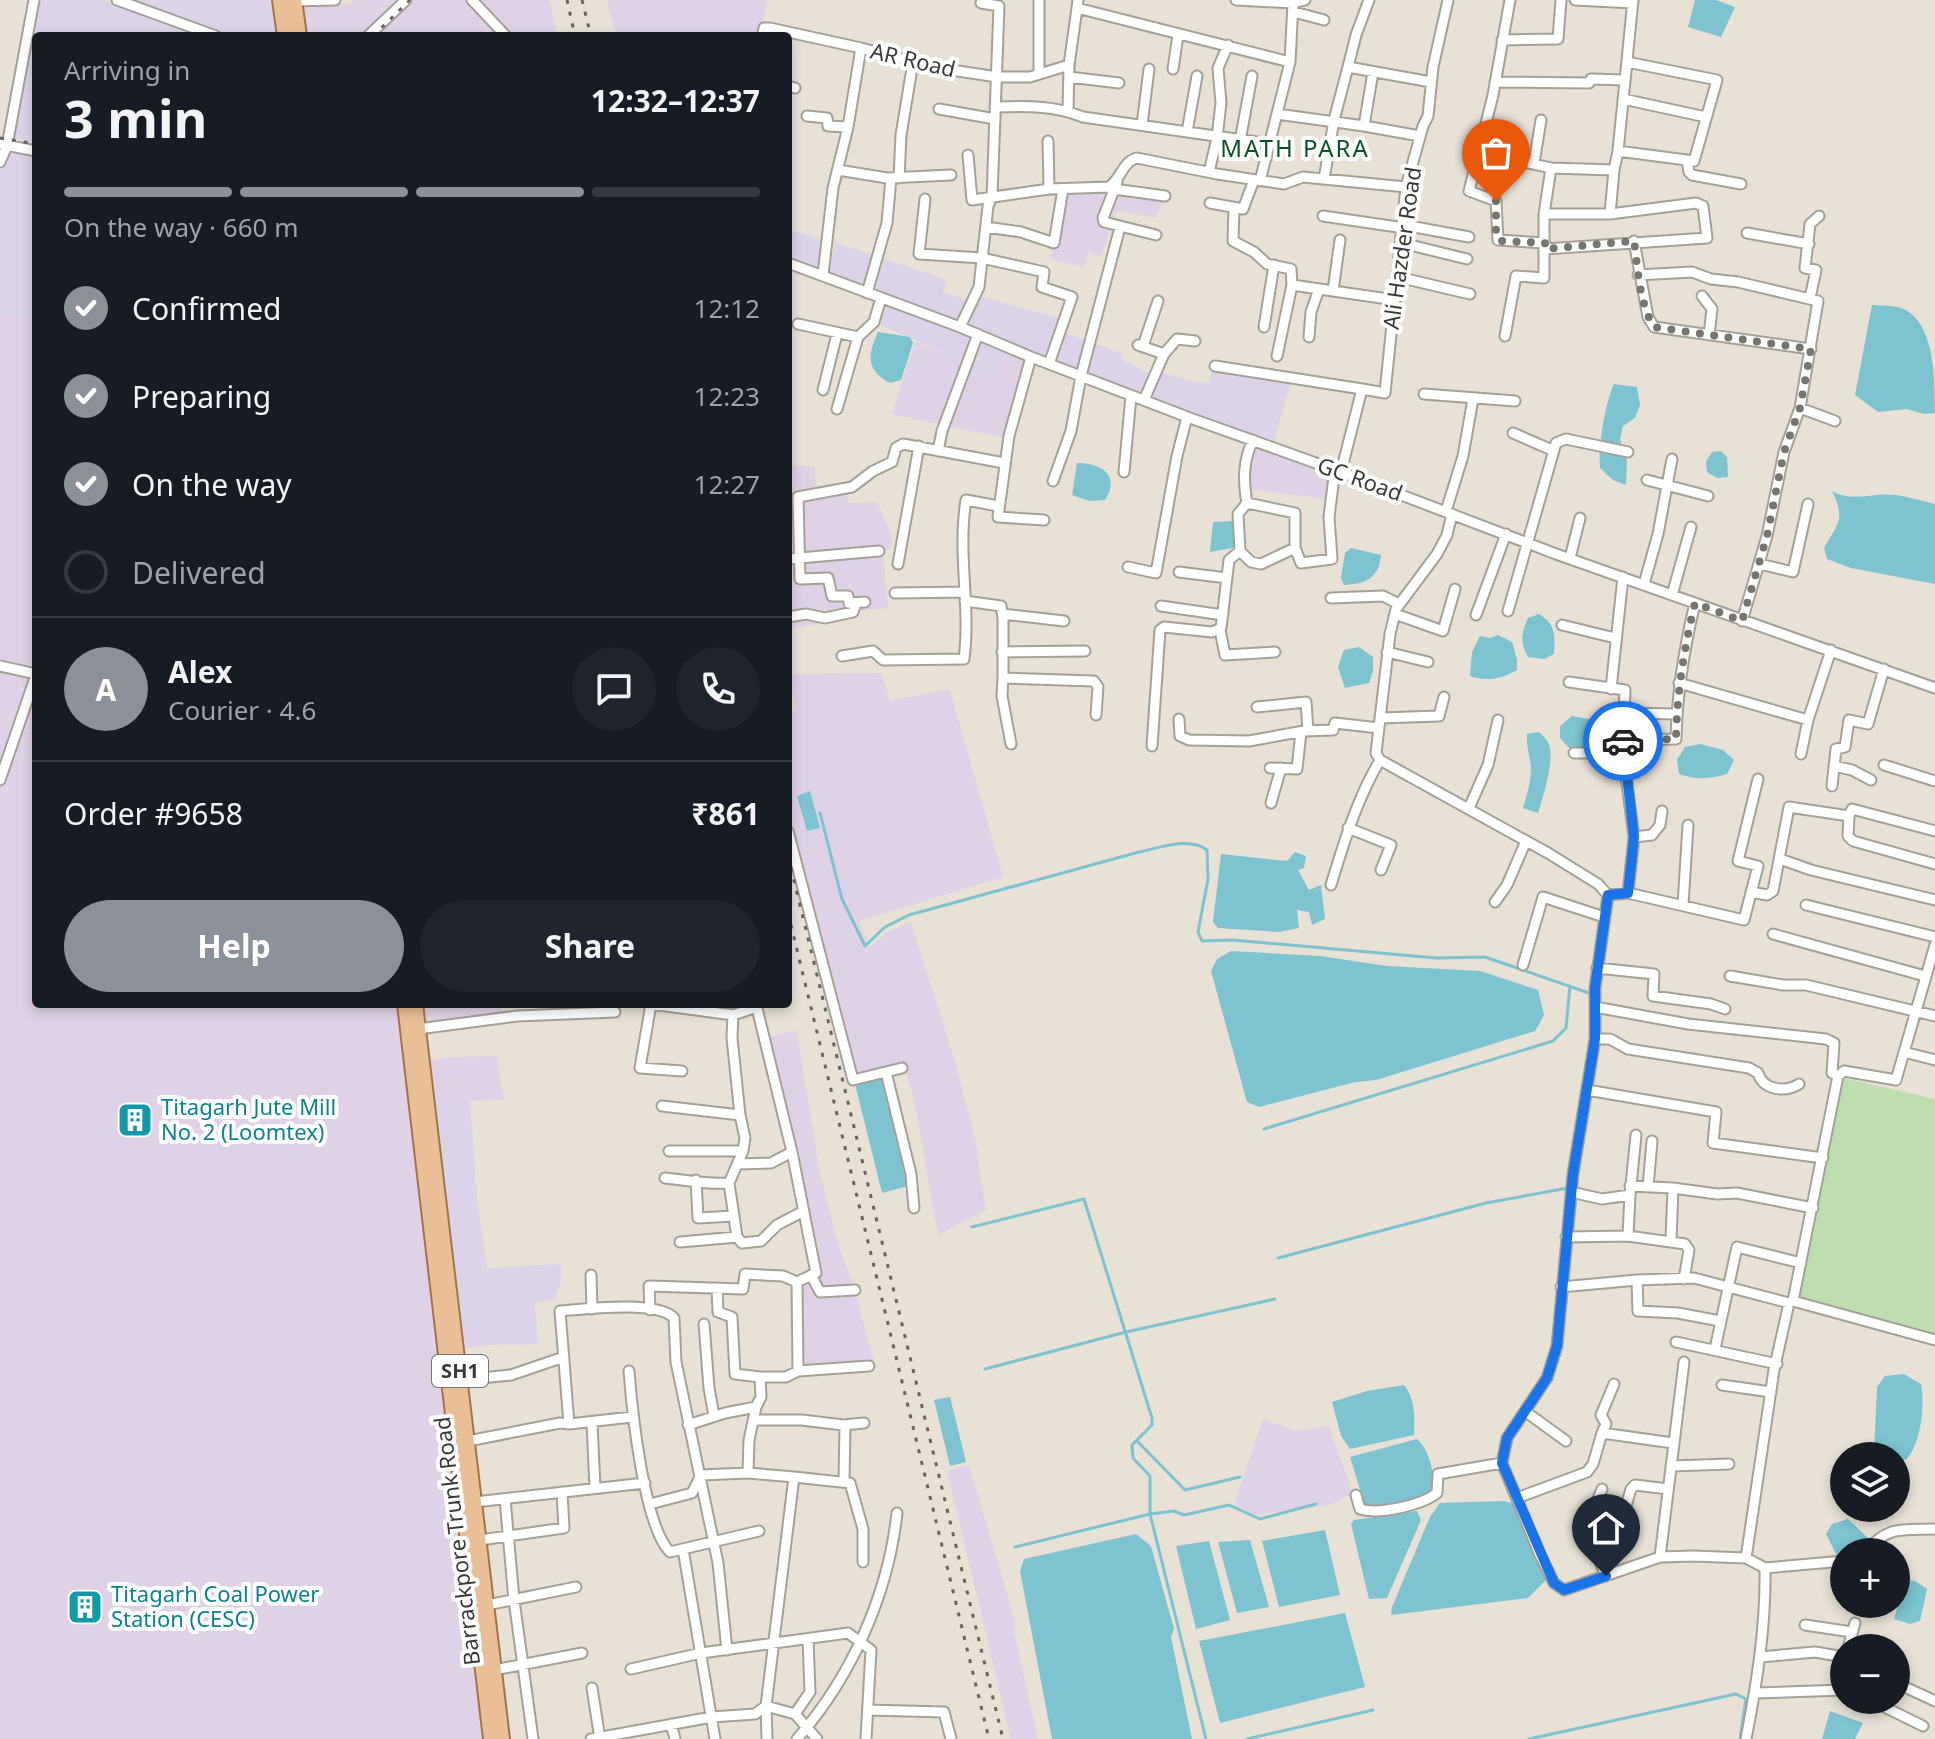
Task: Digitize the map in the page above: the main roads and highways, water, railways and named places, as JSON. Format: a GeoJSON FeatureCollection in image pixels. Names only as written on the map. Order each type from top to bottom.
{"type":"FeatureCollection","features":[{"type":"Feature","properties":{"kind":"main road"},"geometry":{"type":"LineString","coordinates":[[285,32],[287,1]]}},
{"type":"Feature","properties":{"kind":"main road"},"geometry":{"type":"LineString","coordinates":[[287,1],[298,32]]}},
{"type":"Feature","properties":{"kind":"main road","name":"Barrackpore Trunk Road"},"geometry":{"type":"LineString","coordinates":[[405,1008],[491,1739]]}},
{"type":"Feature","properties":{"kind":"main road","name":"Barrackpore Trunk Road"},"geometry":{"type":"LineString","coordinates":[[415,1008],[502,1739]]}},
{"type":"Feature","properties":{"kind":"water"},"geometry":{"type":"Polygon","coordinates":[[[1695,0],[1716,0],[1735,7],[1721,37],[1688,27],[1695,0]]]}},
{"type":"Feature","properties":{"kind":"water"},"geometry":{"type":"Polygon","coordinates":[[[1872,305],[1898,307],[1910,313],[1919,323],[1926,336],[1933,367],[1935,413],[1924,414],[1907,409],[1878,412],[1855,395],[1872,305]]]}},
{"type":"Feature","properties":{"kind":"water"},"geometry":{"type":"Polygon","coordinates":[[[878,332],[910,337],[913,343],[901,380],[890,383],[873,367],[872,347],[878,332]]]}},
{"type":"Feature","properties":{"kind":"water"},"geometry":{"type":"Polygon","coordinates":[[[1614,384],[1637,387],[1640,405],[1635,418],[1623,426],[1620,439],[1627,461],[1626,485],[1613,480],[1600,468],[1603,425],[1614,384]]]}},
{"type":"Feature","properties":{"kind":"water"},"geometry":{"type":"Polygon","coordinates":[[[1721,451],[1727,457],[1728,477],[1717,478],[1707,472],[1706,462],[1712,452],[1721,451]]]}},
{"type":"Feature","properties":{"kind":"water"},"geometry":{"type":"Polygon","coordinates":[[[1077,463],[1094,465],[1110,477],[1111,484],[1105,500],[1089,501],[1072,495],[1077,463]]]}},
{"type":"Feature","properties":{"kind":"water"},"geometry":{"type":"Polygon","coordinates":[[[1832,491],[1855,497],[1896,495],[1935,504],[1935,584],[1851,568],[1827,559],[1824,548],[1839,515],[1832,491]]]}},
{"type":"Feature","properties":{"kind":"water"},"geometry":{"type":"Polygon","coordinates":[[[1236,521],[1238,547],[1210,552],[1213,522],[1236,521]]]}},
{"type":"Feature","properties":{"kind":"water"},"geometry":{"type":"Polygon","coordinates":[[[1351,548],[1381,555],[1380,563],[1370,578],[1344,585],[1341,578],[1345,553],[1351,548]]]}},
{"type":"Feature","properties":{"kind":"water"},"geometry":{"type":"Polygon","coordinates":[[[1539,614],[1549,622],[1554,636],[1554,654],[1544,659],[1528,657],[1523,642],[1528,618],[1539,614]]]}},
{"type":"Feature","properties":{"kind":"water"},"geometry":{"type":"Polygon","coordinates":[[[1498,635],[1512,642],[1517,670],[1494,679],[1470,676],[1472,652],[1480,636],[1490,638],[1498,635]]]}},
{"type":"Feature","properties":{"kind":"water"},"geometry":{"type":"Polygon","coordinates":[[[1359,647],[1373,657],[1369,683],[1345,688],[1338,667],[1344,650],[1359,647]]]}},
{"type":"Feature","properties":{"kind":"water"},"geometry":{"type":"Polygon","coordinates":[[[1572,716],[1599,721],[1601,743],[1589,750],[1570,749],[1560,738],[1560,726],[1572,716]]]}},
{"type":"Feature","properties":{"kind":"water"},"geometry":{"type":"Polygon","coordinates":[[[1539,732],[1548,742],[1551,757],[1538,813],[1523,808],[1531,773],[1527,734],[1539,732]]]}},
{"type":"Feature","properties":{"kind":"water"},"geometry":{"type":"Polygon","coordinates":[[[1700,744],[1723,750],[1734,760],[1727,774],[1703,778],[1679,774],[1677,760],[1685,747],[1700,744]]]}},
{"type":"Feature","properties":{"kind":"water"},"geometry":{"type":"Polygon","coordinates":[[[810,791],[820,828],[807,831],[797,796],[810,791]]]}},
{"type":"Feature","properties":{"kind":"water"},"geometry":{"type":"Polygon","coordinates":[[[1295,852],[1306,856],[1304,868],[1298,870],[1309,890],[1321,885],[1325,919],[1312,925],[1309,912],[1297,910],[1299,928],[1279,932],[1218,928],[1213,922],[1221,854],[1287,861],[1295,852]]]}},
{"type":"Feature","properties":{"kind":"water"},"geometry":{"type":"Polygon","coordinates":[[[1231,951],[1320,956],[1387,966],[1480,971],[1538,990],[1544,1015],[1535,1031],[1376,1080],[1355,1082],[1259,1107],[1247,1102],[1211,971],[1217,959],[1231,951]]]}},
{"type":"Feature","properties":{"kind":"water"},"geometry":{"type":"Polygon","coordinates":[[[882,1077],[908,1186],[882,1193],[855,1084],[882,1077]]]}},
{"type":"Feature","properties":{"kind":"water"},"geometry":{"type":"Polygon","coordinates":[[[1904,1374],[1921,1384],[1922,1413],[1910,1454],[1910,1442],[1875,1442],[1877,1387],[1885,1376],[1904,1374]]]}},
{"type":"Feature","properties":{"kind":"water"},"geometry":{"type":"Polygon","coordinates":[[[1404,1385],[1412,1402],[1414,1435],[1350,1449],[1341,1436],[1332,1402],[1367,1391],[1404,1385]]]}},
{"type":"Feature","properties":{"kind":"water"},"geometry":{"type":"Polygon","coordinates":[[[950,1397],[966,1462],[950,1466],[934,1400],[950,1397]]]}},
{"type":"Feature","properties":{"kind":"water"},"geometry":{"type":"Polygon","coordinates":[[[1417,1439],[1429,1457],[1435,1493],[1388,1506],[1365,1506],[1350,1457],[1417,1439]]]}},
{"type":"Feature","properties":{"kind":"water"},"geometry":{"type":"Polygon","coordinates":[[[1504,1501],[1514,1504],[1546,1580],[1528,1598],[1391,1615],[1430,1517],[1440,1503],[1504,1501]]]}},
{"type":"Feature","properties":{"kind":"water"},"geometry":{"type":"Polygon","coordinates":[[[1417,1511],[1421,1520],[1387,1598],[1369,1599],[1351,1524],[1354,1520],[1417,1511]]]}},
{"type":"Feature","properties":{"kind":"water"},"geometry":{"type":"Polygon","coordinates":[[[1851,1522],[1868,1538],[1830,1538],[1830,1542],[1826,1534],[1832,1524],[1851,1522]]]}},
{"type":"Feature","properties":{"kind":"water"},"geometry":{"type":"Polygon","coordinates":[[[1325,1530],[1340,1595],[1279,1607],[1262,1541],[1325,1530]]]}},
{"type":"Feature","properties":{"kind":"water"},"geometry":{"type":"Polygon","coordinates":[[[1136,1534],[1151,1546],[1174,1629],[1171,1637],[1192,1739],[1052,1739],[1020,1571],[1024,1559],[1136,1534]]]}},
{"type":"Feature","properties":{"kind":"water"},"geometry":{"type":"Polygon","coordinates":[[[1250,1540],[1269,1607],[1237,1613],[1218,1542],[1250,1540]]]}},
{"type":"Feature","properties":{"kind":"water"},"geometry":{"type":"Polygon","coordinates":[[[1209,1541],[1230,1620],[1196,1629],[1176,1546],[1209,1541]]]}},
{"type":"Feature","properties":{"kind":"water"},"geometry":{"type":"Polygon","coordinates":[[[1910,1580],[1927,1589],[1920,1621],[1910,1624],[1894,1619],[1910,1618],[1910,1580]]]}},
{"type":"Feature","properties":{"kind":"water"},"geometry":{"type":"Polygon","coordinates":[[[1345,1613],[1365,1687],[1220,1723],[1199,1641],[1345,1613]]]}},
{"type":"Feature","properties":{"kind":"water"},"geometry":{"type":"Polygon","coordinates":[[[1830,1711],[1830,1714],[1863,1723],[1855,1739],[1822,1739],[1830,1711]]]}},
{"type":"Feature","properties":{"kind":"waterway"},"geometry":{"type":"LineString","coordinates":[[820,813],[842,899],[865,946],[885,927],[909,915],[1139,852],[1183,843],[1207,850],[1208,879],[1198,932],[1202,941],[1232,940],[1436,958],[1485,957],[1589,993]]}},
{"type":"Feature","properties":{"kind":"waterway"},"geometry":{"type":"LineString","coordinates":[[1264,1129],[1553,1041],[1566,1028],[1570,986]]}},
{"type":"Feature","properties":{"kind":"waterway"},"geometry":{"type":"LineString","coordinates":[[1278,1258],[1486,1203],[1568,1188]]}},
{"type":"Feature","properties":{"kind":"waterway"},"geometry":{"type":"LineString","coordinates":[[972,1227],[1084,1199],[1152,1418],[1152,1425],[1132,1445],[1133,1458],[1150,1476],[1150,1514],[1206,1739]]}},
{"type":"Feature","properties":{"kind":"waterway"},"geometry":{"type":"LineString","coordinates":[[985,1369],[1126,1332],[1275,1299]]}},
{"type":"Feature","properties":{"kind":"waterway"},"geometry":{"type":"LineString","coordinates":[[1138,1442],[1185,1490],[1240,1477]]}},
{"type":"Feature","properties":{"kind":"waterway"},"geometry":{"type":"LineString","coordinates":[[1015,1547],[1150,1514],[1174,1511],[1184,1515],[1229,1505],[1260,1519],[1316,1504]]}},
{"type":"Feature","properties":{"kind":"waterway"},"geometry":{"type":"LineString","coordinates":[[1529,1739],[1736,1694],[1746,1699],[1740,1739]]}},
{"type":"Feature","properties":{"kind":"waterway"},"geometry":{"type":"LineString","coordinates":[[1247,1739],[1373,1710]]}},
{"type":"Feature","properties":{"kind":"railway"},"geometry":{"type":"LineString","coordinates":[[377,32],[410,0]]}},
{"type":"Feature","properties":{"kind":"railway"},"geometry":{"type":"LineString","coordinates":[[567,0],[574,32]]}},
{"type":"Feature","properties":{"kind":"railway"},"geometry":{"type":"LineString","coordinates":[[582,0],[590,32]]}},
{"type":"Feature","properties":{"kind":"railway"},"geometry":{"type":"LineString","coordinates":[[0,138],[32,143]]}},
{"type":"Feature","properties":{"kind":"railway"},"geometry":{"type":"LineString","coordinates":[[792,872],[1003,1739]]}},
{"type":"Feature","properties":{"kind":"railway"},"geometry":{"type":"LineString","coordinates":[[792,929],[989,1739]]}},
{"type":"Feature","properties":{"kind":"place","name":"Titagarh Jute Mill No. 2 (Loomtex)"},"geometry":{"type":"Point","coordinates":[135,1120]}},
{"type":"Feature","properties":{"kind":"place","name":"Titagarh Coal Power Station (CESC)"},"geometry":{"type":"Point","coordinates":[85,1607]}},
{"type":"Feature","properties":{"kind":"district","name":"MATH PARA"},"geometry":{"type":"Point","coordinates":[1295,149]}}]}
